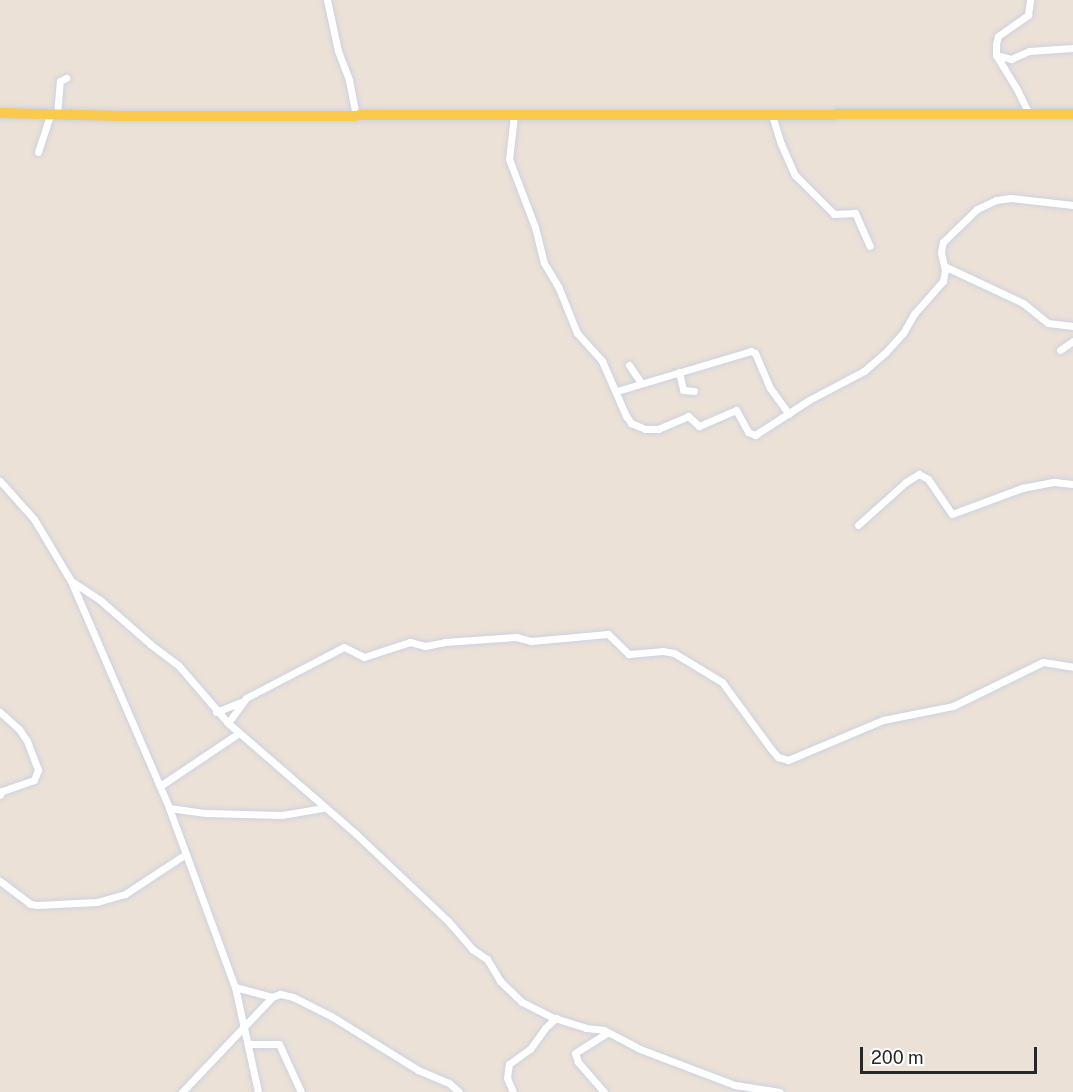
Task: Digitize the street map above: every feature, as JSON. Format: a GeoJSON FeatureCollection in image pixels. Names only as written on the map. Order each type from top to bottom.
{"type":"FeatureCollection","features":[{"type":"Feature","properties":{"kind":"main road"},"geometry":{"type":"LineString","coordinates":[[0,113],[356,116],[1073,114]]}},
{"type":"Feature","properties":{"kind":"street"},"geometry":{"type":"LineString","coordinates":[[327,0],[338,51],[349,80],[356,116]]}},
{"type":"Feature","properties":{"kind":"street"},"geometry":{"type":"LineString","coordinates":[[1029,114],[996,55],[997,38],[1028,15],[1030,0]]}},
{"type":"Feature","properties":{"kind":"street"},"geometry":{"type":"LineString","coordinates":[[996,55],[1011,58],[1029,51],[1073,48]]}},
{"type":"Feature","properties":{"kind":"street"},"geometry":{"type":"LineString","coordinates":[[38,152],[53,114],[60,81],[66,78]]}},
{"type":"Feature","properties":{"kind":"street"},"geometry":{"type":"LineString","coordinates":[[772,115],[781,144],[795,174],[834,214],[855,213],[870,246]]}},
{"type":"Feature","properties":{"kind":"street"},"geometry":{"type":"LineString","coordinates":[[514,116],[509,159],[535,227],[544,262],[558,286],[577,333],[597,352],[629,421],[651,430],[686,416],[699,426],[736,410],[748,432],[753,436],[809,400],[864,371],[885,353],[903,333],[914,314],[943,281],[944,267],[941,252],[943,242],[982,206],[1011,198],[1073,205]]}},
{"type":"Feature","properties":{"kind":"street"},"geometry":{"type":"LineString","coordinates":[[944,267],[1023,303],[1048,323],[1073,326]]}},
{"type":"Feature","properties":{"kind":"street"},"geometry":{"type":"LineString","coordinates":[[1060,350],[1073,341]]}},
{"type":"Feature","properties":{"kind":"street"},"geometry":{"type":"LineString","coordinates":[[617,391],[754,352],[767,383],[789,414]]}},
{"type":"Feature","properties":{"kind":"street"},"geometry":{"type":"LineString","coordinates":[[629,365],[641,383]]}},
{"type":"Feature","properties":{"kind":"street"},"geometry":{"type":"LineString","coordinates":[[679,372],[683,390],[694,391]]}},
{"type":"Feature","properties":{"kind":"street"},"geometry":{"type":"LineString","coordinates":[[858,525],[906,482],[919,474],[928,478],[952,514],[1022,488],[1054,482],[1073,484]]}},
{"type":"Feature","properties":{"kind":"street"},"geometry":{"type":"LineString","coordinates":[[0,481],[40,527],[71,581],[169,807],[235,987],[258,1092]]}},
{"type":"Feature","properties":{"kind":"street"},"geometry":{"type":"LineString","coordinates":[[71,581],[100,600],[179,666],[216,712],[356,834],[448,921],[473,951],[485,958],[514,996],[528,1006],[556,1018],[608,1032],[640,1048],[735,1085],[779,1092]]}},
{"type":"Feature","properties":{"kind":"street"},"geometry":{"type":"LineString","coordinates":[[216,712],[243,701],[344,647],[363,657],[410,642],[426,646],[445,642],[516,638],[531,641],[608,634],[629,654],[662,651],[674,653],[722,682],[742,712],[783,760],[796,758],[884,720],[953,706],[1044,662],[1073,667]]}},
{"type":"Feature","properties":{"kind":"street"},"geometry":{"type":"LineString","coordinates":[[228,723],[243,701]]}},
{"type":"Feature","properties":{"kind":"street"},"geometry":{"type":"LineString","coordinates":[[0,795],[2,791],[34,780],[38,770],[27,741],[19,729],[1,713]]}},
{"type":"Feature","properties":{"kind":"street"},"geometry":{"type":"LineString","coordinates":[[160,786],[239,733]]}},
{"type":"Feature","properties":{"kind":"street"},"geometry":{"type":"LineString","coordinates":[[169,807],[206,813],[282,815],[324,808]]}},
{"type":"Feature","properties":{"kind":"street"},"geometry":{"type":"LineString","coordinates":[[0,881],[24,900],[37,905],[97,902],[125,894],[186,854]]}},
{"type":"Feature","properties":{"kind":"street"},"geometry":{"type":"LineString","coordinates":[[235,987],[272,997],[284,994],[314,1007],[418,1070],[449,1083],[459,1092]]}},
{"type":"Feature","properties":{"kind":"street"},"geometry":{"type":"LineString","coordinates":[[182,1092],[272,997]]}},
{"type":"Feature","properties":{"kind":"street"},"geometry":{"type":"LineString","coordinates":[[513,1092],[507,1078],[509,1064],[528,1051],[556,1018]]}},
{"type":"Feature","properties":{"kind":"street"},"geometry":{"type":"LineString","coordinates":[[604,1092],[578,1062],[575,1053],[608,1032]]}},
{"type":"Feature","properties":{"kind":"street"},"geometry":{"type":"LineString","coordinates":[[249,1044],[279,1044],[301,1092]]}}]}
